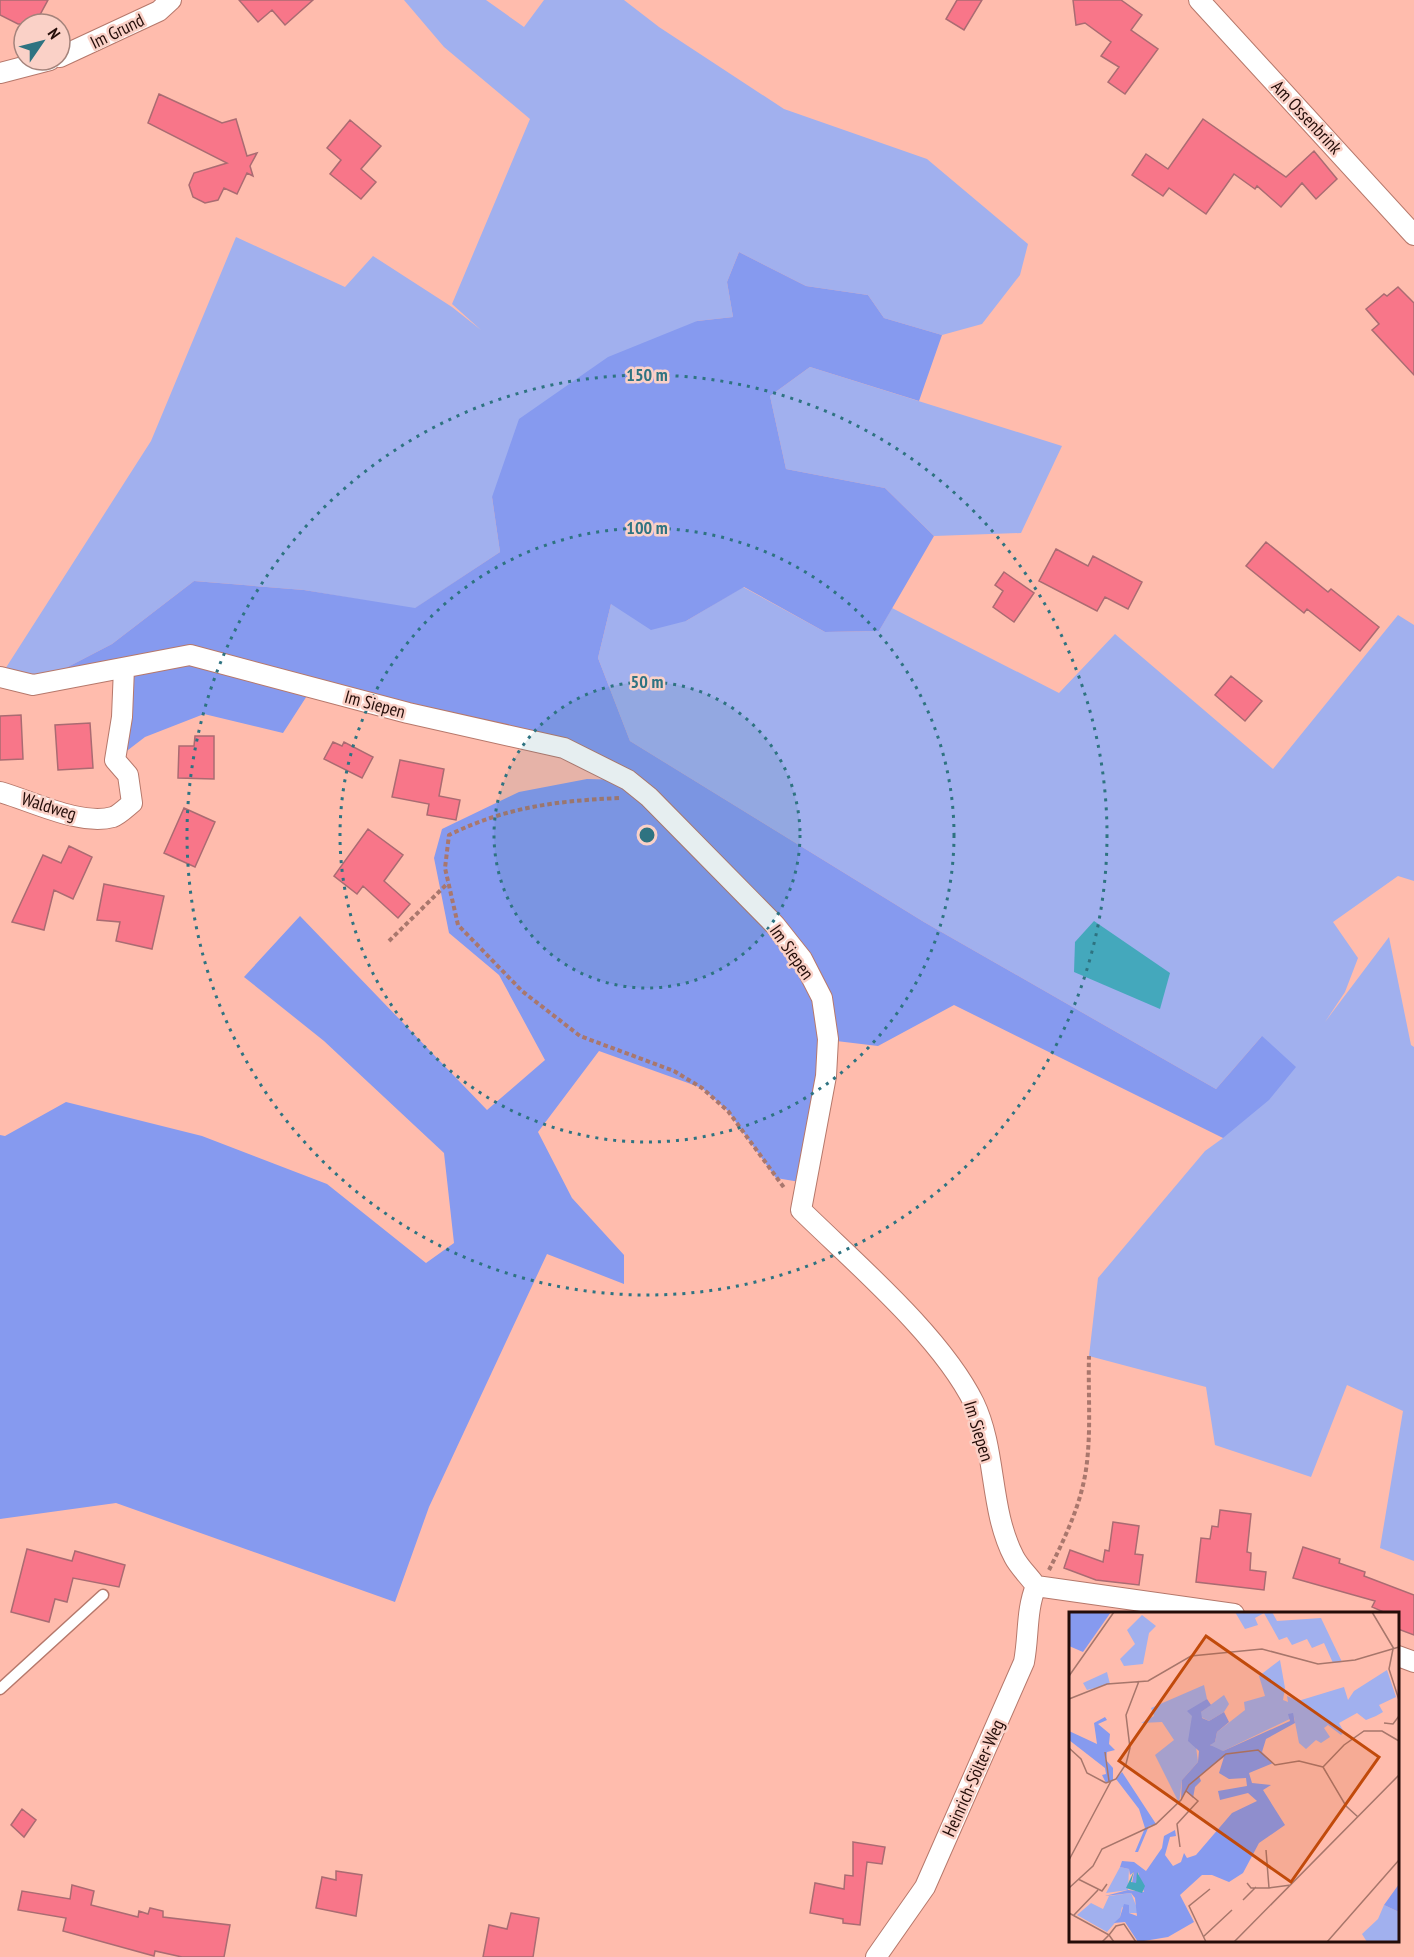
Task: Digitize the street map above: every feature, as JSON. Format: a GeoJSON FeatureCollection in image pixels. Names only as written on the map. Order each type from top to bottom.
{"type":"FeatureCollection","features":[{"type":"Feature","properties":{"kind":"street","name":"Im Grund"},"geometry":{"type":"LineString","coordinates":[[72,51],[159,11],[171,0]]}},
{"type":"Feature","properties":{"kind":"street","name":"Am Ossenbrink"},"geometry":{"type":"LineString","coordinates":[[1199,0],[1414,235]]}},
{"type":"Feature","properties":{"kind":"street","name":"Im Siepen"},"geometry":{"type":"LineString","coordinates":[[0,677],[33,685],[190,656],[408,713],[564,748],[628,780],[650,796],[775,925],[802,959],[822,998],[828,1039],[826,1076],[801,1210],[909,1317],[955,1371],[974,1404],[984,1434],[1000,1516],[1014,1557],[1036,1586]]}},
{"type":"Feature","properties":{"kind":"street","name":"Waldweg"},"geometry":{"type":"LineString","coordinates":[[0,792],[57,811],[85,817],[114,817],[132,804],[128,775],[115,760],[122,717],[124,668]]}},
{"type":"Feature","properties":{"kind":"street"},"geometry":{"type":"LineString","coordinates":[[1036,1586],[1220,1612]]}},
{"type":"Feature","properties":{"kind":"street","name":"Heinrich-Sölter-Weg"},"geometry":{"type":"LineString","coordinates":[[876,1957],[925,1887],[1024,1662],[1029,1634],[1028,1606],[1036,1586]]}},
{"type":"Feature","properties":{"kind":"street"},"geometry":{"type":"LineString","coordinates":[[1399,1656],[1414,1662]]}},
{"type":"Feature","properties":{"kind":"lane"},"geometry":{"type":"LineString","coordinates":[[0,1689],[103,1595]]}},
{"type":"Feature","properties":{"kind":"path"},"geometry":{"type":"LineString","coordinates":[[650,796],[562,802],[517,808],[478,820],[449,835],[446,868],[458,926],[522,991],[580,1036],[674,1071],[702,1088],[728,1111],[801,1210]]}},
{"type":"Feature","properties":{"kind":"path"},"geometry":{"type":"LineString","coordinates":[[389,941],[448,882]]}},
{"type":"Feature","properties":{"kind":"path"},"geometry":{"type":"LineString","coordinates":[[1036,1586],[1047,1574],[1066,1537],[1088,1462],[1089,1356]]}},
{"type":"Feature","properties":{"kind":"shaded area"},"geometry":{"type":"Polygon","coordinates":[[[404,0],[486,0],[524,27],[544,0],[624,0],[659,27],[784,109],[927,159],[1028,244],[1020,275],[982,324],[942,335],[884,318],[868,295],[806,286],[739,252],[727,282],[733,317],[697,321],[492,497],[500,552],[414,609],[304,590],[194,581],[112,644],[33,685],[0,677],[151,441],[236,237],[345,287],[373,256],[452,307],[481,330],[452,304],[530,119],[444,47],[404,0]]]}},
{"type":"Feature","properties":{"kind":"shaded area"},"geometry":{"type":"Polygon","coordinates":[[[739,252],[806,286],[868,295],[884,318],[942,335],[919,401],[810,367],[770,396],[786,469],[885,488],[934,536],[879,631],[825,632],[744,587],[686,621],[651,630],[611,604],[598,658],[630,741],[924,922],[1216,1089],[1262,1036],[1296,1067],[1269,1100],[1223,1138],[954,1005],[878,1046],[828,1040],[806,1183],[776,1178],[728,1111],[702,1088],[599,1051],[538,1132],[572,1198],[624,1255],[624,1284],[547,1254],[429,1507],[395,1602],[116,1503],[0,1519],[0,1135],[5,1136],[66,1102],[202,1136],[327,1184],[426,1263],[454,1243],[444,1153],[324,1041],[244,977],[300,916],[487,1110],[545,1060],[499,975],[449,933],[434,858],[442,829],[519,792],[587,779],[625,780],[589,760],[312,688],[283,733],[204,714],[145,737],[115,760],[123,673],[33,685],[112,644],[194,581],[304,590],[415,608],[500,552],[492,497],[519,419],[608,357],[697,321],[733,317],[727,282],[739,252]]]}},
{"type":"Feature","properties":{"kind":"shaded area"},"geometry":{"type":"Polygon","coordinates":[[[810,367],[1062,446],[1021,533],[934,536],[885,488],[786,469],[770,396],[810,367]]]}},
{"type":"Feature","properties":{"kind":"shaded area"},"geometry":{"type":"Polygon","coordinates":[[[743,587],[825,632],[879,631],[892,608],[1059,693],[1115,634],[1273,769],[1398,615],[1414,625],[1414,881],[1398,876],[1333,922],[1358,958],[1345,992],[1325,1022],[1389,937],[1411,1045],[1414,1047],[1414,1561],[1380,1548],[1403,1411],[1347,1385],[1311,1477],[1215,1445],[1206,1387],[1089,1356],[1098,1278],[1205,1151],[1223,1138],[1262,1036],[1216,1089],[924,922],[630,741],[598,658],[611,604],[686,621],[743,587]]]}},
{"type":"Feature","properties":{"kind":"shaded area"},"geometry":{"type":"Polygon","coordinates":[[[1094,921],[1170,973],[1160,1009],[1074,972],[1075,942],[1094,921]]]}},
{"type":"Feature","properties":{"kind":"building"},"geometry":{"type":"Polygon","coordinates":[[[0,0],[48,0],[42,12],[12,12],[12,21],[0,15],[0,0]]]}},
{"type":"Feature","properties":{"kind":"building"},"geometry":{"type":"Polygon","coordinates":[[[239,0],[313,0],[285,25],[272,10],[258,22],[239,0]]]}},
{"type":"Feature","properties":{"kind":"building"},"geometry":{"type":"Polygon","coordinates":[[[957,0],[982,0],[964,30],[946,19],[957,0]]]}},
{"type":"Feature","properties":{"kind":"building"},"geometry":{"type":"Polygon","coordinates":[[[1073,0],[1121,0],[1142,15],[1131,30],[1158,49],[1125,94],[1108,82],[1119,67],[1101,56],[1111,42],[1085,23],[1076,25],[1073,0]]]}},
{"type":"Feature","properties":{"kind":"building"},"geometry":{"type":"Polygon","coordinates":[[[159,94],[222,123],[236,119],[247,156],[257,153],[250,166],[253,176],[247,173],[237,194],[224,188],[218,200],[205,203],[193,197],[189,185],[194,173],[227,163],[148,123],[159,94]]]}},
{"type":"Feature","properties":{"kind":"building"},"geometry":{"type":"Polygon","coordinates":[[[1203,119],[1286,177],[1314,151],[1337,179],[1316,199],[1302,183],[1281,207],[1257,186],[1255,189],[1234,174],[1206,214],[1169,188],[1163,196],[1132,175],[1146,154],[1168,169],[1203,119]]]}},
{"type":"Feature","properties":{"kind":"building"},"geometry":{"type":"Polygon","coordinates":[[[350,120],[381,146],[361,169],[376,182],[361,199],[330,174],[341,160],[327,148],[350,120]]]}},
{"type":"Feature","properties":{"kind":"building"},"geometry":{"type":"Polygon","coordinates":[[[1398,287],[1414,303],[1414,375],[1372,330],[1379,324],[1366,309],[1384,294],[1387,296],[1398,287]]]}},
{"type":"Feature","properties":{"kind":"building"},"geometry":{"type":"Polygon","coordinates":[[[1266,542],[1328,592],[1331,589],[1379,627],[1360,651],[1307,609],[1304,613],[1246,566],[1266,542]]]}},
{"type":"Feature","properties":{"kind":"building"},"geometry":{"type":"Polygon","coordinates":[[[1056,549],[1088,566],[1093,556],[1142,582],[1128,609],[1105,597],[1097,611],[1039,581],[1056,549]]]}},
{"type":"Feature","properties":{"kind":"building"},"geometry":{"type":"Polygon","coordinates":[[[1004,572],[1034,593],[1014,622],[993,607],[1003,591],[995,585],[1004,572]]]}},
{"type":"Feature","properties":{"kind":"building"},"geometry":{"type":"Polygon","coordinates":[[[1231,676],[1262,701],[1245,721],[1215,695],[1231,676]]]}},
{"type":"Feature","properties":{"kind":"building"},"geometry":{"type":"Polygon","coordinates":[[[21,715],[23,759],[0,760],[0,716],[21,715]]]}},
{"type":"Feature","properties":{"kind":"building"},"geometry":{"type":"Polygon","coordinates":[[[90,723],[93,768],[58,770],[55,725],[90,723]]]}},
{"type":"Feature","properties":{"kind":"building"},"geometry":{"type":"Polygon","coordinates":[[[195,736],[214,736],[214,779],[178,778],[179,746],[194,746],[195,736]]]}},
{"type":"Feature","properties":{"kind":"building"},"geometry":{"type":"Polygon","coordinates":[[[333,742],[342,746],[344,742],[373,757],[362,778],[324,759],[333,742]]]}},
{"type":"Feature","properties":{"kind":"building"},"geometry":{"type":"Polygon","coordinates":[[[400,760],[444,769],[439,796],[460,800],[456,820],[427,815],[429,804],[392,797],[400,760]]]}},
{"type":"Feature","properties":{"kind":"building"},"geometry":{"type":"Polygon","coordinates":[[[184,808],[215,822],[195,867],[164,853],[184,808]]]}},
{"type":"Feature","properties":{"kind":"building"},"geometry":{"type":"Polygon","coordinates":[[[368,829],[403,855],[384,881],[410,904],[398,918],[363,886],[357,894],[334,876],[368,829]]]}},
{"type":"Feature","properties":{"kind":"building"},"geometry":{"type":"Polygon","coordinates":[[[69,846],[92,857],[73,899],[54,890],[44,930],[12,922],[43,855],[61,863],[69,846]]]}},
{"type":"Feature","properties":{"kind":"building"},"geometry":{"type":"Polygon","coordinates":[[[104,884],[164,896],[152,949],[116,941],[120,922],[97,920],[104,884]]]}},
{"type":"Feature","properties":{"kind":"building"},"geometry":{"type":"Polygon","coordinates":[[[1220,1510],[1251,1514],[1247,1552],[1251,1553],[1250,1570],[1266,1572],[1264,1590],[1196,1582],[1201,1538],[1210,1539],[1212,1526],[1218,1527],[1220,1510]]]}},
{"type":"Feature","properties":{"kind":"building"},"geometry":{"type":"Polygon","coordinates":[[[1113,1522],[1139,1526],[1135,1554],[1143,1555],[1139,1585],[1096,1580],[1064,1568],[1070,1550],[1103,1562],[1105,1550],[1109,1551],[1113,1522]]]}},
{"type":"Feature","properties":{"kind":"building"},"geometry":{"type":"Polygon","coordinates":[[[1303,1547],[1340,1559],[1339,1563],[1365,1572],[1364,1576],[1414,1595],[1414,1635],[1399,1629],[1399,1612],[1383,1612],[1372,1607],[1375,1601],[1293,1578],[1303,1547]]]}},
{"type":"Feature","properties":{"kind":"building"},"geometry":{"type":"Polygon","coordinates":[[[27,1549],[72,1561],[75,1551],[125,1565],[119,1587],[73,1578],[67,1602],[55,1599],[49,1622],[11,1612],[27,1549]]]}},
{"type":"Feature","properties":{"kind":"building"},"geometry":{"type":"Polygon","coordinates":[[[22,1809],[36,1820],[24,1837],[11,1825],[22,1809]]]}},
{"type":"Feature","properties":{"kind":"building"},"geometry":{"type":"Polygon","coordinates":[[[853,1842],[885,1847],[882,1864],[867,1862],[860,1925],[843,1923],[843,1919],[810,1913],[815,1883],[844,1889],[845,1875],[853,1876],[853,1842]]]}},
{"type":"Feature","properties":{"kind":"building"},"geometry":{"type":"Polygon","coordinates":[[[336,1871],[362,1875],[356,1916],[316,1908],[322,1877],[336,1880],[336,1871]]]}},
{"type":"Feature","properties":{"kind":"building"},"geometry":{"type":"Polygon","coordinates":[[[72,1885],[94,1891],[91,1905],[138,1917],[139,1911],[148,1914],[150,1908],[163,1911],[163,1917],[230,1925],[224,1957],[182,1957],[155,1951],[154,1956],[63,1931],[66,1918],[18,1910],[22,1891],[70,1899],[72,1885]]]}},
{"type":"Feature","properties":{"kind":"building"},"geometry":{"type":"Polygon","coordinates":[[[511,1913],[539,1918],[533,1957],[483,1957],[489,1925],[507,1929],[511,1913]]]}}]}
